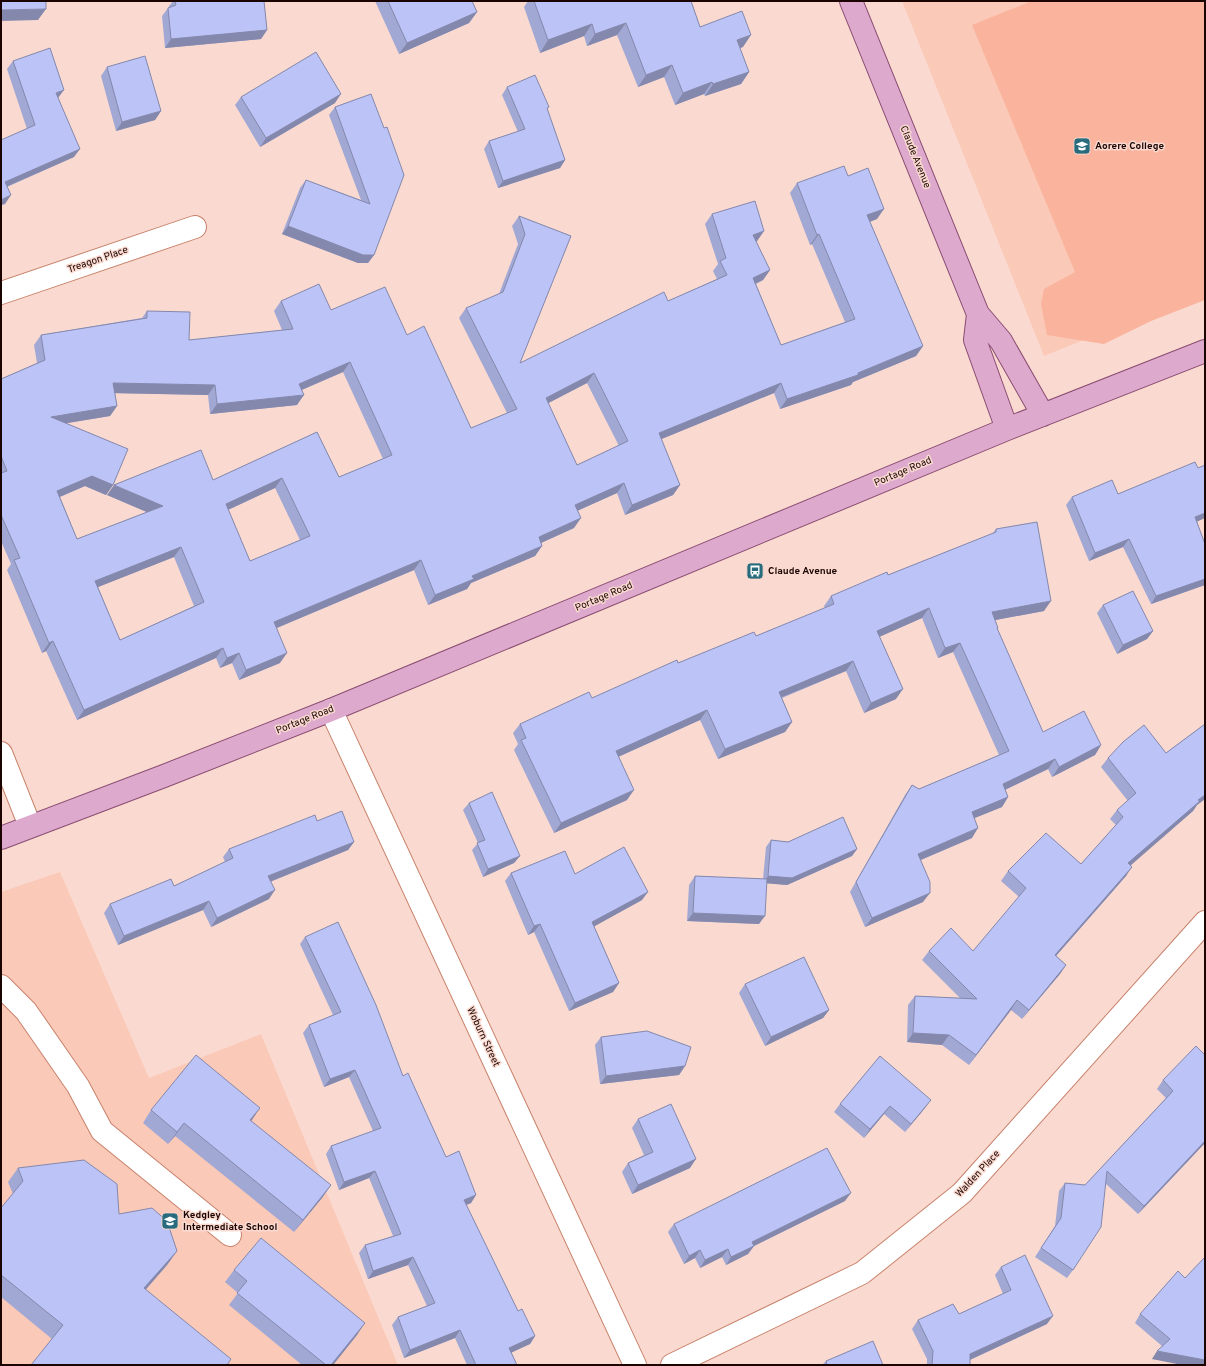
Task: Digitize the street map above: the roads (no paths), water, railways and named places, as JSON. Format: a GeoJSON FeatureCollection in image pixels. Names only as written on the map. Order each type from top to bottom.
{"type":"FeatureCollection","features":[{"type":"Feature","properties":{"kind":"main road","name":"Claude Avenue"},"geometry":{"type":"LineString","coordinates":[[851,1],[978,314],[1001,341],[1043,415]]}},
{"type":"Feature","properties":{"kind":"main road","name":"Claude Avenue"},"geometry":{"type":"LineString","coordinates":[[978,314],[975,340],[1007,429]]}},
{"type":"Feature","properties":{"kind":"main road","name":"Portage Road"},"geometry":{"type":"LineString","coordinates":[[1,838],[331,710],[1007,429],[1205,351]]}},
{"type":"Feature","properties":{"kind":"street","name":"Treagon Place"},"geometry":{"type":"LineString","coordinates":[[1,293],[195,227]]}},
{"type":"Feature","properties":{"kind":"street","name":"Woburn Street"},"geometry":{"type":"LineString","coordinates":[[331,710],[635,1365]]}},
{"type":"Feature","properties":{"kind":"street"},"geometry":{"type":"LineString","coordinates":[[1,753],[30,826]]}},
{"type":"Feature","properties":{"kind":"street","name":"Walden Place"},"geometry":{"type":"LineString","coordinates":[[672,1365],[862,1273],[962,1193],[1205,922]]}},
{"type":"Feature","properties":{"kind":"street"},"geometry":{"type":"LineString","coordinates":[[1,986],[26,1011],[78,1086],[102,1131],[230,1235]]}},
{"type":"Feature","properties":{"kind":"place","name":"Aorere College"},"geometry":{"type":"Point","coordinates":[1082,146]}},
{"type":"Feature","properties":{"kind":"place","name":"Claude Avenue"},"geometry":{"type":"Point","coordinates":[755,571]}},
{"type":"Feature","properties":{"kind":"place","name":"Kedgley Intermediate School"},"geometry":{"type":"Point","coordinates":[170,1221]}}]}
